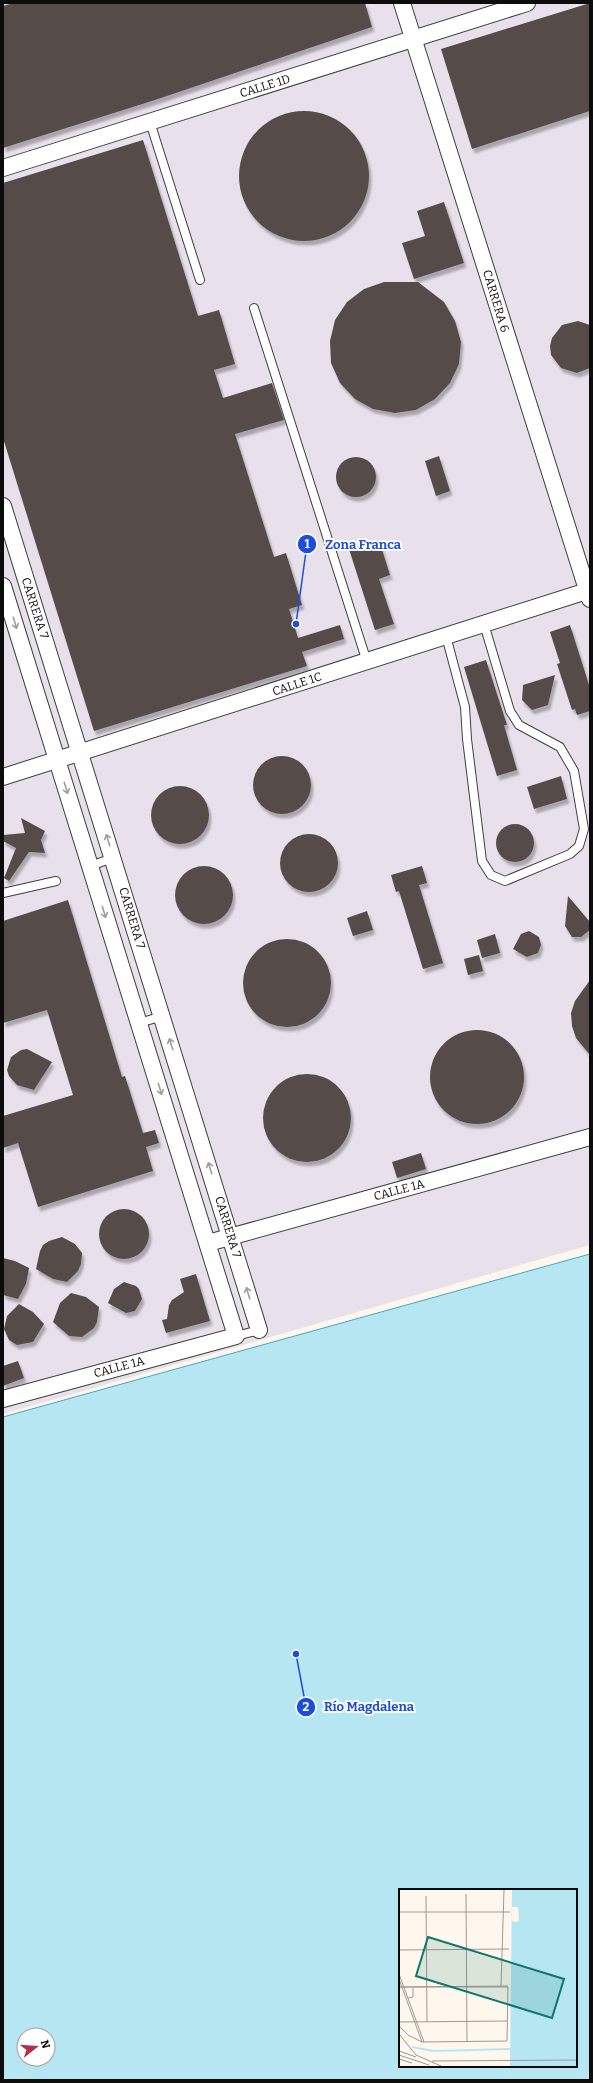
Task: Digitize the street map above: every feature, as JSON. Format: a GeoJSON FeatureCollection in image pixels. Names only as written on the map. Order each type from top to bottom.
{"type":"FeatureCollection","features":[{"type":"Feature","properties":{"kind":"street","name":"CARRERA 6"},"geometry":{"type":"LineString","coordinates":[[402,3],[589,593]]}},
{"type":"Feature","properties":{"kind":"street","name":"CALLE 1D"},"geometry":{"type":"LineString","coordinates":[[3,168],[527,3]]}},
{"type":"Feature","properties":{"kind":"street","name":"CARRERA 7"},"geometry":{"type":"LineString","coordinates":[[3,506],[114,858],[259,1330]]}},
{"type":"Feature","properties":{"kind":"street","name":"CARRERA 7"},"geometry":{"type":"LineString","coordinates":[[3,586],[236,1336]]}},
{"type":"Feature","properties":{"kind":"street","name":"CALLE 1C"},"geometry":{"type":"LineString","coordinates":[[3,777],[81,754],[484,624],[589,593]]}},
{"type":"Feature","properties":{"kind":"street","name":"CALLE 1A"},"geometry":{"type":"LineString","coordinates":[[208,1243],[590,1137]]}},
{"type":"Feature","properties":{"kind":"street","name":"CALLE 1A"},"geometry":{"type":"LineString","coordinates":[[3,1398],[236,1336]]}},
{"type":"Feature","properties":{"kind":"lane"},"geometry":{"type":"LineString","coordinates":[[150,122],[200,280]]}},
{"type":"Feature","properties":{"kind":"lane"},"geometry":{"type":"LineString","coordinates":[[254,308],[367,662]]}},
{"type":"Feature","properties":{"kind":"lane"},"geometry":{"type":"LineString","coordinates":[[446,636],[465,708],[467,739],[482,861],[491,875],[504,881],[570,854],[580,846],[584,829],[574,770],[560,747],[519,725],[510,712],[484,624]]}},
{"type":"Feature","properties":{"kind":"lane"},"geometry":{"type":"LineString","coordinates":[[90,866],[114,858]]}},
{"type":"Feature","properties":{"kind":"lane"},"geometry":{"type":"LineString","coordinates":[[3,893],[56,881]]}},
{"type":"Feature","properties":{"kind":"lane"},"geometry":{"type":"LineString","coordinates":[[139,1023],[163,1016]]}},
{"type":"Feature","properties":{"kind":"lane","name":"CALLE 1A"},"geometry":{"type":"LineString","coordinates":[[236,1336],[259,1330]]}},
{"type":"Feature","properties":{"kind":"shaded area"},"geometry":{"type":"Polygon","coordinates":[[[3,3],[590,3],[590,1245],[3,1414],[3,3]]]}},
{"type":"Feature","properties":{"kind":"water"},"geometry":{"type":"Polygon","coordinates":[[[590,1254],[590,2080],[3,2080],[3,1417],[590,1254]]]}},
{"type":"Feature","properties":{"kind":"building"},"geometry":{"type":"Polygon","coordinates":[[[13,3],[365,3],[372,27],[155,100],[3,148],[3,6],[13,3]]]}},
{"type":"Feature","properties":{"kind":"building"},"geometry":{"type":"Polygon","coordinates":[[[590,3],[590,111],[472,149],[441,49],[590,3]]]}},
{"type":"Feature","properties":{"kind":"building"},"geometry":{"type":"Polygon","coordinates":[[[310,111],[323,113],[335,118],[350,130],[362,145],[367,157],[369,176],[367,195],[362,207],[350,222],[335,234],[323,239],[298,241],[285,239],[273,234],[258,222],[246,207],[241,195],[239,170],[241,157],[246,145],[258,130],[273,118],[285,113],[310,111]]]}},
{"type":"Feature","properties":{"kind":"building"},"geometry":{"type":"Polygon","coordinates":[[[143,140],[198,316],[219,310],[235,364],[214,370],[223,398],[272,383],[284,420],[235,434],[274,557],[286,553],[302,605],[289,609],[298,638],[340,625],[344,639],[302,652],[307,666],[94,731],[3,438],[3,183],[143,140]]]}},
{"type":"Feature","properties":{"kind":"building"},"geometry":{"type":"Polygon","coordinates":[[[444,202],[464,263],[414,279],[402,243],[425,236],[417,211],[444,202]]]}},
{"type":"Feature","properties":{"kind":"building"},"geometry":{"type":"Polygon","coordinates":[[[384,282],[418,282],[444,302],[455,321],[461,342],[459,364],[450,383],[435,399],[416,410],[395,413],[373,409],[355,399],[340,383],[331,363],[330,341],[335,320],[347,302],[364,289],[384,282]]]}},
{"type":"Feature","properties":{"kind":"building"},"geometry":{"type":"Polygon","coordinates":[[[578,321],[590,325],[590,368],[577,373],[561,368],[551,355],[550,346],[552,338],[562,325],[578,321]]]}},
{"type":"Feature","properties":{"kind":"building"},"geometry":{"type":"Polygon","coordinates":[[[439,456],[450,491],[436,496],[425,461],[439,456]]]}},
{"type":"Feature","properties":{"kind":"building"},"geometry":{"type":"Polygon","coordinates":[[[360,457],[367,460],[373,466],[376,477],[375,485],[367,494],[360,497],[352,497],[345,494],[337,485],[336,473],[339,466],[348,458],[360,457]]]}},
{"type":"Feature","properties":{"kind":"building"},"geometry":{"type":"Polygon","coordinates":[[[379,540],[390,575],[379,579],[394,624],[375,630],[349,549],[379,540]]]}},
{"type":"Feature","properties":{"kind":"building"},"geometry":{"type":"Polygon","coordinates":[[[570,625],[590,688],[590,711],[577,715],[575,709],[572,710],[557,664],[560,663],[550,632],[570,625]]]}},
{"type":"Feature","properties":{"kind":"building"},"geometry":{"type":"Polygon","coordinates":[[[486,660],[507,725],[504,725],[517,770],[497,776],[464,667],[486,660]]]}},
{"type":"Feature","properties":{"kind":"building"},"geometry":{"type":"Polygon","coordinates":[[[555,675],[548,705],[532,710],[522,700],[523,685],[555,675]]]}},
{"type":"Feature","properties":{"kind":"building"},"geometry":{"type":"Polygon","coordinates":[[[282,756],[298,761],[306,769],[311,785],[306,801],[298,809],[282,814],[266,809],[258,801],[253,785],[258,769],[266,761],[282,756]]]}},
{"type":"Feature","properties":{"kind":"building"},"geometry":{"type":"Polygon","coordinates":[[[561,776],[567,799],[534,809],[527,787],[561,776]]]}},
{"type":"Feature","properties":{"kind":"building"},"geometry":{"type":"Polygon","coordinates":[[[180,786],[196,791],[204,799],[209,815],[204,831],[196,839],[180,844],[164,839],[156,831],[151,815],[156,799],[164,791],[180,786]]]}},
{"type":"Feature","properties":{"kind":"building"},"geometry":{"type":"Polygon","coordinates":[[[21,818],[45,831],[41,840],[45,853],[29,852],[9,881],[4,878],[16,848],[3,841],[3,835],[25,833],[21,818]]]}},
{"type":"Feature","properties":{"kind":"building"},"geometry":{"type":"Polygon","coordinates":[[[515,824],[525,827],[531,833],[534,843],[531,853],[525,859],[515,862],[505,859],[499,853],[496,843],[499,833],[505,827],[515,824]]]}},
{"type":"Feature","properties":{"kind":"building"},"geometry":{"type":"Polygon","coordinates":[[[309,834],[325,839],[333,847],[338,863],[333,879],[325,887],[309,892],[293,887],[285,879],[280,863],[285,847],[293,839],[309,834]]]}},
{"type":"Feature","properties":{"kind":"building"},"geometry":{"type":"Polygon","coordinates":[[[204,866],[220,871],[228,879],[233,895],[228,911],[220,919],[204,924],[188,919],[180,911],[175,895],[180,879],[188,871],[204,866]]]}},
{"type":"Feature","properties":{"kind":"building"},"geometry":{"type":"Polygon","coordinates":[[[422,866],[427,883],[419,885],[443,963],[423,969],[399,891],[396,892],[391,875],[422,866]]]}},
{"type":"Feature","properties":{"kind":"building"},"geometry":{"type":"Polygon","coordinates":[[[568,896],[590,922],[590,930],[581,937],[572,937],[565,926],[568,896]]]}},
{"type":"Feature","properties":{"kind":"building"},"geometry":{"type":"Polygon","coordinates":[[[68,900],[122,1077],[125,1076],[143,1133],[155,1130],[159,1143],[146,1147],[153,1171],[38,1207],[18,1143],[3,1148],[3,1116],[73,1095],[47,1010],[3,1023],[3,921],[68,900]]]}},
{"type":"Feature","properties":{"kind":"building"},"geometry":{"type":"Polygon","coordinates":[[[367,911],[373,930],[353,936],[347,918],[367,911]]]}},
{"type":"Feature","properties":{"kind":"building"},"geometry":{"type":"Polygon","coordinates":[[[529,931],[539,937],[541,945],[538,953],[527,957],[513,949],[521,934],[529,931]]]}},
{"type":"Feature","properties":{"kind":"building"},"geometry":{"type":"Polygon","coordinates":[[[495,934],[500,953],[482,958],[477,940],[495,934]]]}},
{"type":"Feature","properties":{"kind":"building"},"geometry":{"type":"Polygon","coordinates":[[[278,939],[296,939],[312,946],[324,958],[331,974],[331,992],[324,1008],[312,1020],[296,1027],[278,1027],[262,1020],[250,1008],[243,992],[243,974],[250,958],[262,946],[278,939]]]}},
{"type":"Feature","properties":{"kind":"building"},"geometry":{"type":"Polygon","coordinates":[[[479,955],[483,971],[468,975],[464,959],[479,955]]]}},
{"type":"Feature","properties":{"kind":"building"},"geometry":{"type":"Polygon","coordinates":[[[590,980],[590,1055],[576,1038],[572,1026],[571,1013],[575,1001],[590,980]]]}},
{"type":"Feature","properties":{"kind":"building"},"geometry":{"type":"Polygon","coordinates":[[[477,1030],[495,1034],[510,1044],[520,1059],[524,1077],[520,1095],[510,1110],[495,1120],[477,1124],[459,1120],[444,1110],[434,1095],[430,1077],[434,1059],[444,1044],[459,1034],[477,1030]]]}},
{"type":"Feature","properties":{"kind":"building"},"geometry":{"type":"Polygon","coordinates":[[[27,1049],[52,1062],[34,1090],[17,1085],[9,1076],[7,1070],[11,1057],[21,1050],[27,1049]]]}},
{"type":"Feature","properties":{"kind":"building"},"geometry":{"type":"Polygon","coordinates":[[[298,1074],[316,1074],[332,1081],[344,1093],[351,1109],[351,1127],[344,1143],[332,1155],[316,1162],[298,1162],[282,1155],[270,1143],[263,1127],[263,1109],[270,1093],[282,1081],[298,1074]]]}},
{"type":"Feature","properties":{"kind":"building"},"geometry":{"type":"Polygon","coordinates":[[[421,1153],[426,1169],[397,1178],[392,1162],[421,1153]]]}},
{"type":"Feature","properties":{"kind":"building"},"geometry":{"type":"Polygon","coordinates":[[[119,1209],[129,1209],[142,1216],[149,1229],[149,1239],[142,1252],[129,1259],[119,1259],[110,1255],[103,1248],[99,1239],[99,1229],[103,1220],[110,1213],[119,1209]]]}},
{"type":"Feature","properties":{"kind":"building"},"geometry":{"type":"Polygon","coordinates":[[[62,1237],[75,1244],[82,1253],[81,1264],[78,1271],[67,1282],[53,1279],[36,1269],[43,1245],[49,1241],[62,1237]]]}},
{"type":"Feature","properties":{"kind":"building"},"geometry":{"type":"Polygon","coordinates":[[[3,1258],[15,1261],[29,1268],[26,1284],[18,1299],[3,1295],[3,1258]]]}},
{"type":"Feature","properties":{"kind":"building"},"geometry":{"type":"Polygon","coordinates":[[[196,1274],[210,1321],[166,1333],[162,1320],[167,1319],[169,1305],[172,1300],[184,1292],[180,1279],[196,1274]]]}},
{"type":"Feature","properties":{"kind":"building"},"geometry":{"type":"Polygon","coordinates":[[[124,1282],[136,1286],[139,1289],[142,1299],[135,1311],[126,1313],[108,1303],[114,1289],[124,1282]]]}},
{"type":"Feature","properties":{"kind":"building"},"geometry":{"type":"Polygon","coordinates":[[[71,1293],[86,1297],[99,1307],[97,1322],[94,1328],[82,1337],[69,1336],[53,1322],[60,1303],[71,1293]]]}},
{"type":"Feature","properties":{"kind":"building"},"geometry":{"type":"Polygon","coordinates":[[[19,1304],[33,1312],[44,1324],[33,1342],[17,1345],[9,1340],[4,1329],[7,1316],[19,1304]]]}},
{"type":"Feature","properties":{"kind":"building"},"geometry":{"type":"Polygon","coordinates":[[[18,1361],[24,1378],[3,1386],[3,1366],[18,1361]]]}},
{"type":"Feature","properties":{"kind":"place","name":"Zona Franca"},"geometry":{"type":"Point","coordinates":[296,624]}},
{"type":"Feature","properties":{"kind":"place","name":"Río Magdalena"},"geometry":{"type":"Point","coordinates":[296,1654]}}]}
